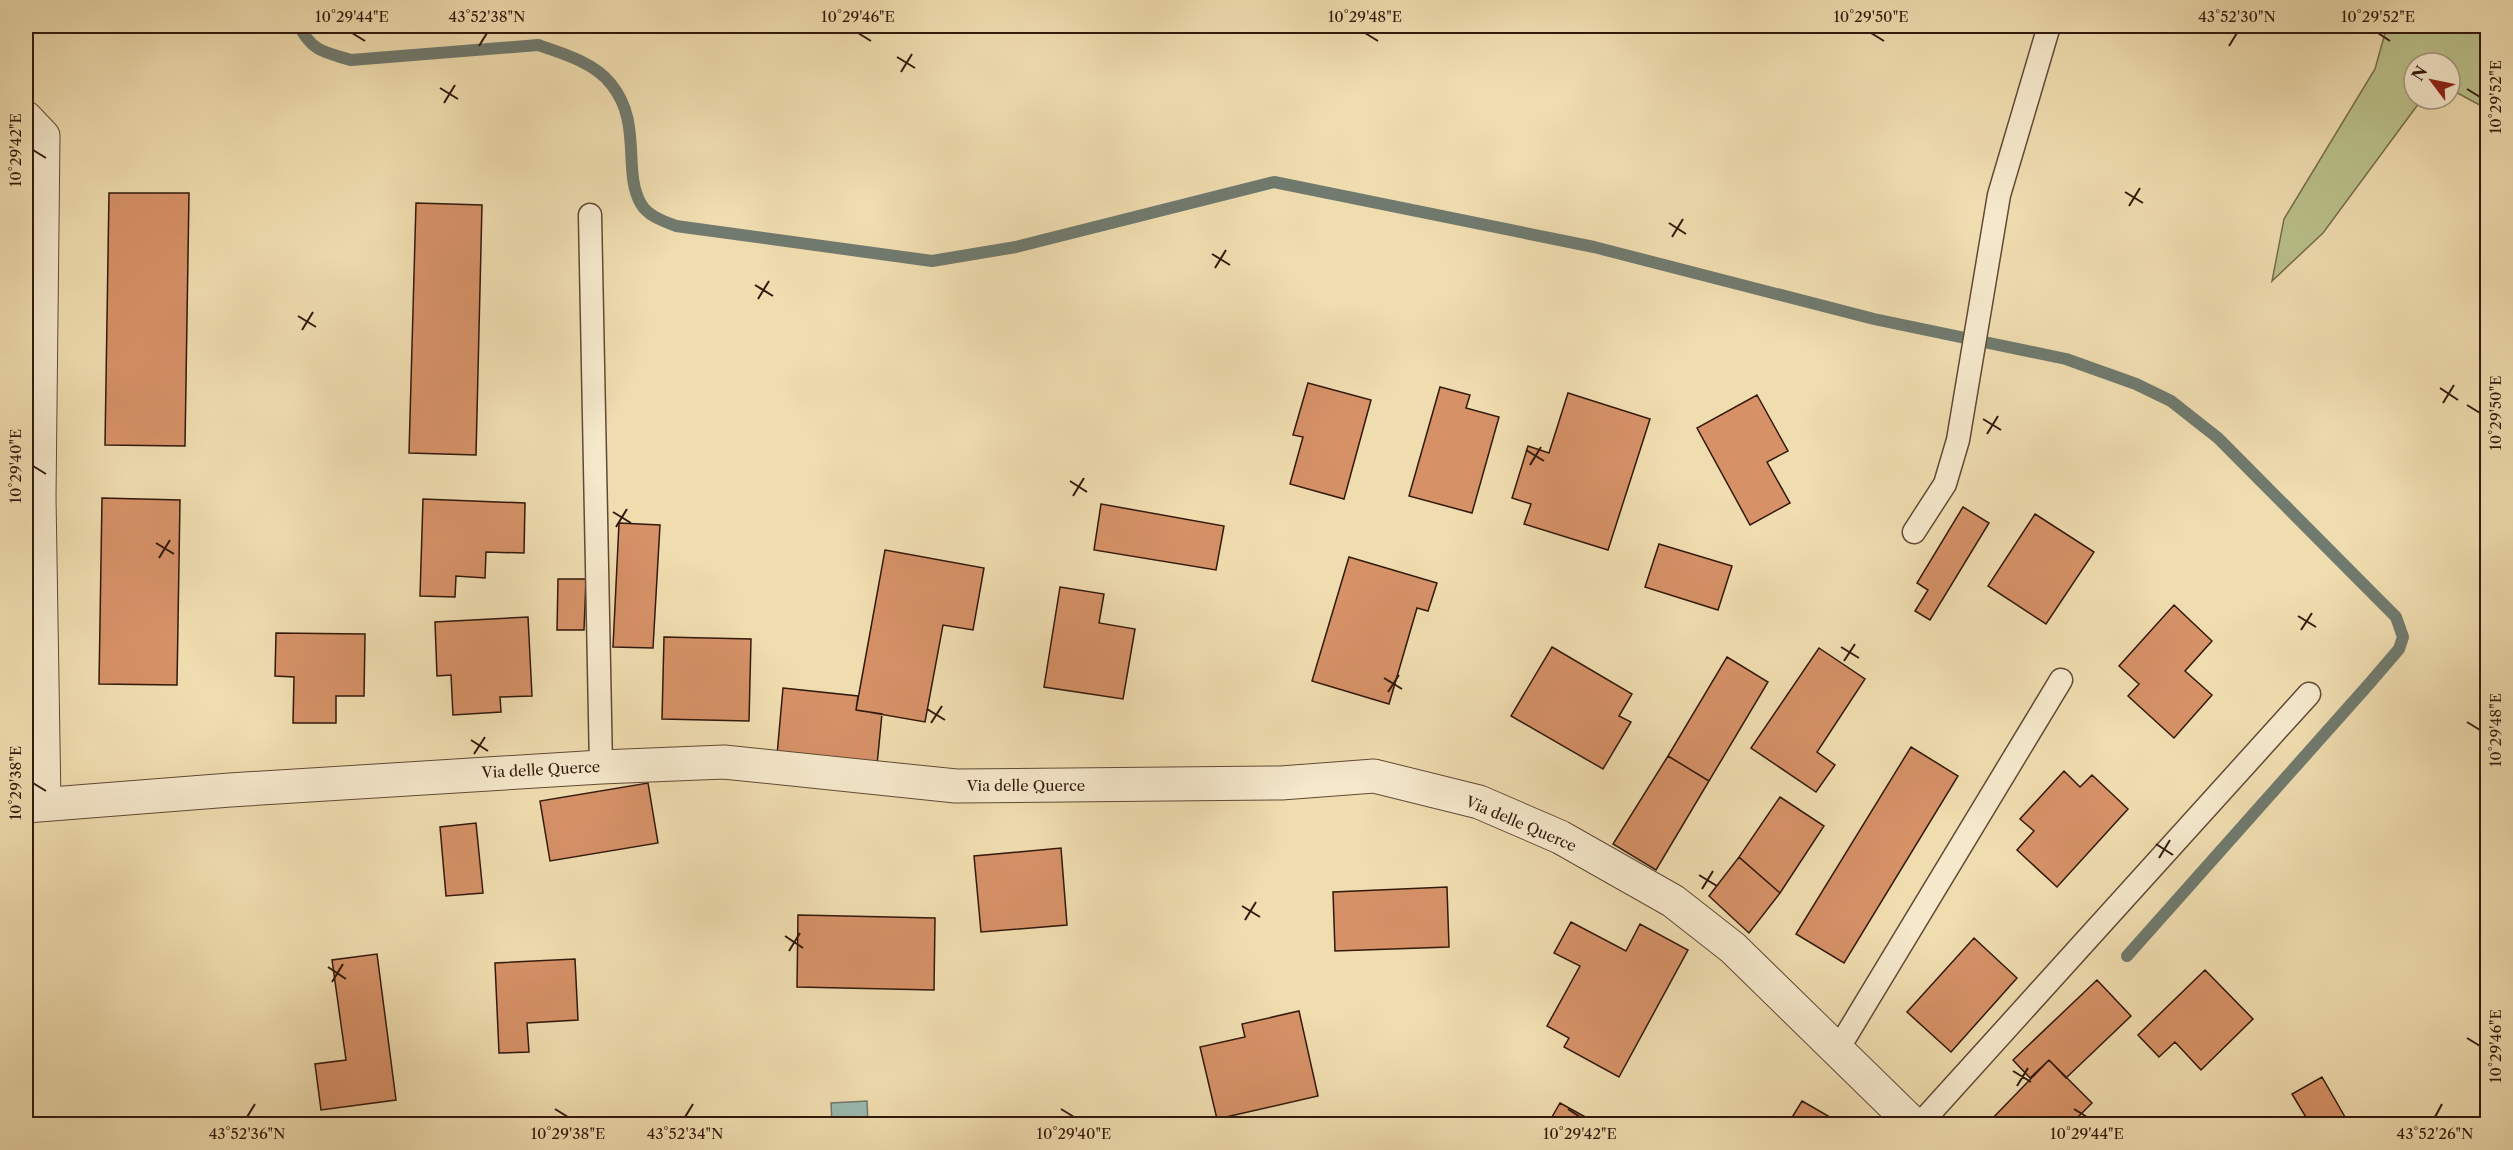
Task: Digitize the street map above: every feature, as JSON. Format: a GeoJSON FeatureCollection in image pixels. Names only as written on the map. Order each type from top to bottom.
{"type":"FeatureCollection","features":[{"type":"Feature","properties":{"kind":"street"},"geometry":{"type":"LineString","coordinates":[[26,118],[44,136],[32,470],[35,805]]}},
{"type":"Feature","properties":{"kind":"street","name":"Via delle Querce"},"geometry":{"type":"LineString","coordinates":[[35,805],[601,767],[724,762],[956,786],[1269,783],[1374,776],[1479,802],[1560,837],[1673,901],[1733,948],[1913,1125]]}},
{"type":"Feature","properties":{"kind":"lane"},"geometry":{"type":"LineString","coordinates":[[1914,532],[1946,484],[1958,440],[1999,195],[2049,26]]}},
{"type":"Feature","properties":{"kind":"lane"},"geometry":{"type":"LineString","coordinates":[[590,215],[601,767]]}},
{"type":"Feature","properties":{"kind":"lane"},"geometry":{"type":"LineString","coordinates":[[1838,1049],[2061,680]]}},
{"type":"Feature","properties":{"kind":"lane"},"geometry":{"type":"LineString","coordinates":[[1920,1125],[2309,694]]}},
{"type":"Feature","properties":{"kind":"green space"},"geometry":{"type":"Polygon","coordinates":[[[2387,26],[2487,26],[2487,109],[2462,95],[2462,51],[2402,51],[2402,111],[2413,111],[2323,233],[2272,281],[2284,219],[2375,69],[2387,26]]]}},
{"type":"Feature","properties":{"kind":"water"},"geometry":{"type":"Polygon","coordinates":[[[867,1101],[868,1124],[832,1124],[831,1103],[867,1101]]]}},
{"type":"Feature","properties":{"kind":"building"},"geometry":{"type":"Polygon","coordinates":[[[109,193],[189,193],[185,446],[105,445],[109,193]]]}},
{"type":"Feature","properties":{"kind":"building"},"geometry":{"type":"Polygon","coordinates":[[[416,203],[482,205],[476,455],[409,453],[416,203]]]}},
{"type":"Feature","properties":{"kind":"building"},"geometry":{"type":"Polygon","coordinates":[[[1308,383],[1371,400],[1344,499],[1290,484],[1303,437],[1293,435],[1308,383]]]}},
{"type":"Feature","properties":{"kind":"building"},"geometry":{"type":"Polygon","coordinates":[[[1440,387],[1470,395],[1466,408],[1499,417],[1472,513],[1409,496],[1440,387]]]}},
{"type":"Feature","properties":{"kind":"building"},"geometry":{"type":"Polygon","coordinates":[[[1568,393],[1650,419],[1608,550],[1524,524],[1531,504],[1512,498],[1528,446],[1549,453],[1568,393]]]}},
{"type":"Feature","properties":{"kind":"building"},"geometry":{"type":"Polygon","coordinates":[[[1757,395],[1788,451],[1767,462],[1790,503],[1750,525],[1697,428],[1757,395]]]}},
{"type":"Feature","properties":{"kind":"building"},"geometry":{"type":"Polygon","coordinates":[[[102,498],[180,500],[177,685],[99,684],[102,498]]]}},
{"type":"Feature","properties":{"kind":"building"},"geometry":{"type":"Polygon","coordinates":[[[423,499],[525,503],[524,553],[486,552],[485,578],[456,576],[455,597],[420,596],[423,499]]]}},
{"type":"Feature","properties":{"kind":"building"},"geometry":{"type":"Polygon","coordinates":[[[1101,504],[1224,526],[1216,570],[1094,550],[1101,504]]]}},
{"type":"Feature","properties":{"kind":"building"},"geometry":{"type":"Polygon","coordinates":[[[1963,507],[1989,523],[1930,620],[1915,611],[1928,590],[1917,583],[1963,507]]]}},
{"type":"Feature","properties":{"kind":"building"},"geometry":{"type":"Polygon","coordinates":[[[2035,514],[2094,552],[2046,624],[1988,586],[2035,514]]]}},
{"type":"Feature","properties":{"kind":"building"},"geometry":{"type":"Polygon","coordinates":[[[619,523],[660,525],[653,648],[613,647],[619,523]]]}},
{"type":"Feature","properties":{"kind":"building"},"geometry":{"type":"Polygon","coordinates":[[[1659,544],[1732,566],[1718,610],[1645,587],[1659,544]]]}},
{"type":"Feature","properties":{"kind":"building"},"geometry":{"type":"Polygon","coordinates":[[[885,550],[984,568],[973,630],[943,625],[925,722],[856,710],[885,550]]]}},
{"type":"Feature","properties":{"kind":"building"},"geometry":{"type":"Polygon","coordinates":[[[1349,557],[1437,583],[1428,611],[1417,608],[1389,704],[1312,681],[1349,557]]]}},
{"type":"Feature","properties":{"kind":"building"},"geometry":{"type":"Polygon","coordinates":[[[558,579],[586,579],[584,630],[557,630],[558,579]]]}},
{"type":"Feature","properties":{"kind":"building"},"geometry":{"type":"Polygon","coordinates":[[[1060,587],[1104,594],[1099,623],[1135,629],[1123,699],[1044,687],[1060,587]]]}},
{"type":"Feature","properties":{"kind":"building"},"geometry":{"type":"Polygon","coordinates":[[[2174,605],[2212,641],[2185,671],[2212,695],[2174,738],[2128,696],[2139,684],[2119,666],[2174,605]]]}},
{"type":"Feature","properties":{"kind":"building"},"geometry":{"type":"Polygon","coordinates":[[[528,617],[532,696],[500,697],[501,712],[453,715],[451,675],[437,676],[435,622],[528,617]]]}},
{"type":"Feature","properties":{"kind":"building"},"geometry":{"type":"Polygon","coordinates":[[[276,633],[365,634],[364,696],[336,696],[336,723],[293,723],[294,677],[275,676],[276,633]]]}},
{"type":"Feature","properties":{"kind":"building"},"geometry":{"type":"Polygon","coordinates":[[[664,637],[751,639],[749,721],[662,719],[664,637]]]}},
{"type":"Feature","properties":{"kind":"building"},"geometry":{"type":"Polygon","coordinates":[[[1552,647],[1632,694],[1619,716],[1631,722],[1603,769],[1511,716],[1552,647]]]}},
{"type":"Feature","properties":{"kind":"building"},"geometry":{"type":"Polygon","coordinates":[[[1819,648],[1865,679],[1817,752],[1835,765],[1816,792],[1751,748],[1819,648]]]}},
{"type":"Feature","properties":{"kind":"building"},"geometry":{"type":"Polygon","coordinates":[[[1727,657],[1768,682],[1709,781],[1668,756],[1727,657]]]}},
{"type":"Feature","properties":{"kind":"building"},"geometry":{"type":"Polygon","coordinates":[[[783,688],[858,696],[856,710],[882,714],[877,765],[777,755],[783,688]]]}},
{"type":"Feature","properties":{"kind":"building"},"geometry":{"type":"Polygon","coordinates":[[[1911,747],[1958,776],[1844,963],[1796,934],[1911,747]]]}},
{"type":"Feature","properties":{"kind":"building"},"geometry":{"type":"Polygon","coordinates":[[[1668,756],[1709,781],[1656,870],[1613,844],[1668,756]]]}},
{"type":"Feature","properties":{"kind":"building"},"geometry":{"type":"Polygon","coordinates":[[[2064,771],[2080,787],[2092,775],[2128,809],[2057,887],[2017,850],[2034,831],[2020,819],[2064,771]]]}},
{"type":"Feature","properties":{"kind":"building"},"geometry":{"type":"Polygon","coordinates":[[[648,783],[658,843],[550,861],[540,801],[648,783]]]}},
{"type":"Feature","properties":{"kind":"building"},"geometry":{"type":"Polygon","coordinates":[[[1780,797],[1824,826],[1780,893],[1739,857],[1780,797]]]}},
{"type":"Feature","properties":{"kind":"building"},"geometry":{"type":"Polygon","coordinates":[[[476,823],[483,893],[446,896],[440,827],[476,823]]]}},
{"type":"Feature","properties":{"kind":"building"},"geometry":{"type":"Polygon","coordinates":[[[1061,848],[1067,925],[981,932],[974,856],[1061,848]]]}},
{"type":"Feature","properties":{"kind":"building"},"geometry":{"type":"Polygon","coordinates":[[[1739,857],[1780,893],[1749,933],[1709,896],[1739,857]]]}},
{"type":"Feature","properties":{"kind":"building"},"geometry":{"type":"Polygon","coordinates":[[[1447,887],[1449,947],[1335,951],[1333,892],[1447,887]]]}},
{"type":"Feature","properties":{"kind":"building"},"geometry":{"type":"Polygon","coordinates":[[[798,915],[935,918],[934,990],[797,987],[798,915]]]}},
{"type":"Feature","properties":{"kind":"building"},"geometry":{"type":"Polygon","coordinates":[[[1571,922],[1626,951],[1640,924],[1688,950],[1619,1077],[1564,1047],[1569,1038],[1547,1026],[1580,966],[1554,953],[1571,922]]]}},
{"type":"Feature","properties":{"kind":"building"},"geometry":{"type":"Polygon","coordinates":[[[1974,938],[2017,978],[1951,1052],[1907,1012],[1974,938]]]}},
{"type":"Feature","properties":{"kind":"building"},"geometry":{"type":"Polygon","coordinates":[[[377,954],[396,1100],[321,1110],[315,1064],[346,1060],[332,960],[377,954]]]}},
{"type":"Feature","properties":{"kind":"building"},"geometry":{"type":"Polygon","coordinates":[[[575,959],[578,1020],[527,1023],[529,1052],[499,1053],[495,963],[575,959]]]}},
{"type":"Feature","properties":{"kind":"building"},"geometry":{"type":"Polygon","coordinates":[[[2205,970],[2253,1019],[2201,1070],[2175,1042],[2159,1057],[2138,1035],[2205,970]]]}},
{"type":"Feature","properties":{"kind":"building"},"geometry":{"type":"Polygon","coordinates":[[[2097,980],[2131,1016],[2066,1078],[2049,1060],[2030,1078],[2013,1060],[2097,980]]]}},
{"type":"Feature","properties":{"kind":"building"},"geometry":{"type":"Polygon","coordinates":[[[1299,1011],[1318,1096],[1217,1119],[1200,1047],[1245,1037],[1242,1024],[1299,1011]]]}},
{"type":"Feature","properties":{"kind":"building"},"geometry":{"type":"Polygon","coordinates":[[[2049,1060],[2092,1103],[2071,1124],[1987,1124],[2049,1060]]]}},
{"type":"Feature","properties":{"kind":"building"},"geometry":{"type":"Polygon","coordinates":[[[2322,1077],[2349,1124],[2310,1124],[2292,1094],[2322,1077]]]}},
{"type":"Feature","properties":{"kind":"building"},"geometry":{"type":"Polygon","coordinates":[[[1802,1101],[1842,1124],[1788,1124],[1802,1101]]]}},
{"type":"Feature","properties":{"kind":"building"},"geometry":{"type":"Polygon","coordinates":[[[1560,1103],[1598,1124],[1548,1124],[1560,1103]]]}},
{"type":"Feature","properties":{"kind":"waterway"},"geometry":{"type":"LineString","coordinates":[[299,26],[309,41],[320,50],[351,60],[538,45],[587,65],[604,77],[621,99],[630,130],[633,177],[641,204],[652,215],[676,226],[932,261],[1016,247],[1274,182],[1594,247],[1874,319],[2066,359],[2136,384],[2171,401],[2218,438],[2396,617],[2403,637],[2399,649],[2369,684],[2127,956]]}}]}
